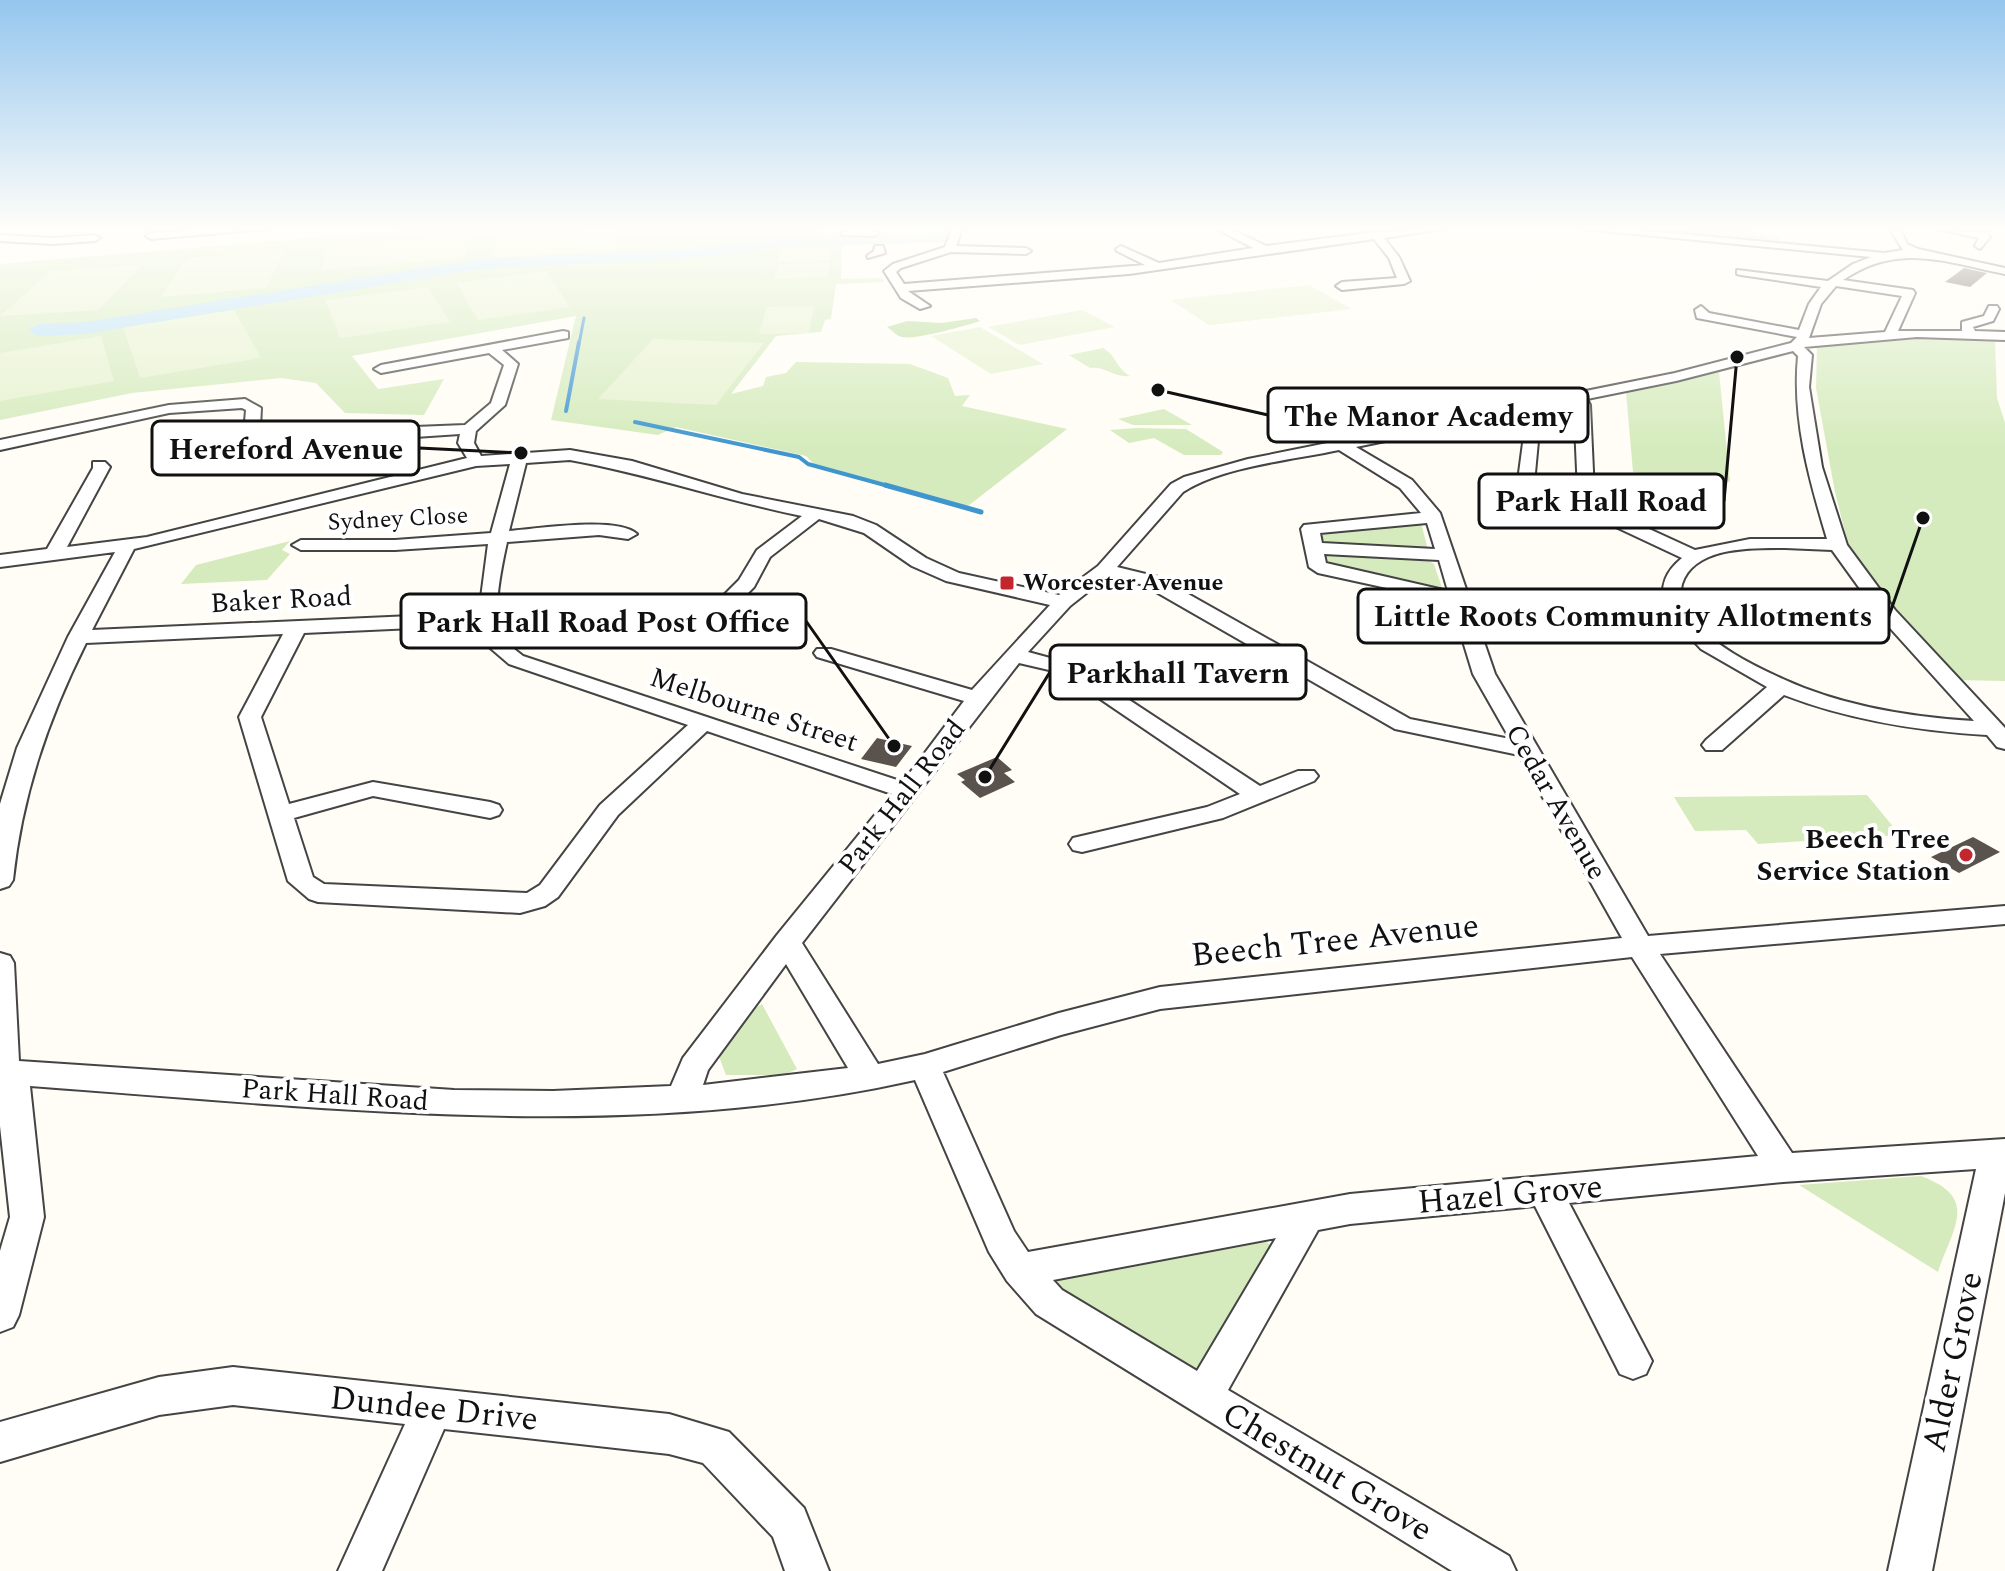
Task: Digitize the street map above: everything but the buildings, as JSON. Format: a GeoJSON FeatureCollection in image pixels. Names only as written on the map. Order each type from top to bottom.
{"type":"FeatureCollection","features":[{"type":"Feature","properties":{"kind":"street"},"geometry":{"type":"LineString","coordinates":[[902,305],[920,304],[918,302]]}},
{"type":"Feature","properties":{"kind":"street"},"geometry":{"type":"LineString","coordinates":[[1819,302],[1809,316],[1800,341],[1805,355],[1802,387],[1814,467],[1838,545],[1888,614],[1998,735]]}},
{"type":"Feature","properties":{"kind":"street"},"geometry":{"type":"LineString","coordinates":[[1890,334],[1905,302]]}},
{"type":"Feature","properties":{"kind":"street"},"geometry":{"type":"LineString","coordinates":[[1970,334],[1966,325],[1989,318],[1993,309]]}},
{"type":"Feature","properties":{"kind":"street"},"geometry":{"type":"LineString","coordinates":[[1701,310],[1701,315],[1800,341],[1890,334],[2005,336]]}},
{"type":"Feature","properties":{"kind":"street"},"geometry":{"type":"LineString","coordinates":[[381,369],[563,335]]}},
{"type":"Feature","properties":{"kind":"street","name":"Park Hall Road"},"geometry":{"type":"LineString","coordinates":[[6,1072],[454,1103],[553,1104],[683,1096],[694,1066],[787,942],[958,728],[977,698],[1063,602],[1105,570],[1161,504],[1190,480],[1248,464],[1676,377],[1800,341]]}},
{"type":"Feature","properties":{"kind":"street"},"geometry":{"type":"LineString","coordinates":[[0,445],[169,409],[245,403],[254,408],[250,456],[415,432],[469,429],[498,405],[511,364],[492,349]]}},
{"type":"Feature","properties":{"kind":"street"},"geometry":{"type":"LineString","coordinates":[[1578,396],[1583,405],[1586,493],[1592,509],[1695,557]]}},
{"type":"Feature","properties":{"kind":"street"},"geometry":{"type":"LineString","coordinates":[[1522,469],[1533,420],[1528,406]]}},
{"type":"Feature","properties":{"kind":"street"},"geometry":{"type":"LineString","coordinates":[[469,429],[466,443],[476,461]]}},
{"type":"Feature","properties":{"kind":"street","name":"Cedar Avenue"},"geometry":{"type":"LineString","coordinates":[[1342,445],[1406,484],[1434,517],[1484,674],[1640,946],[1783,1168]]}},
{"type":"Feature","properties":{"kind":"street"},"geometry":{"type":"LineString","coordinates":[[0,561],[128,544],[476,461],[570,455],[601,459],[739,498],[870,529],[919,562],[953,577],[1063,602]]}},
{"type":"Feature","properties":{"kind":"street"},"geometry":{"type":"LineString","coordinates":[[487,619],[499,536],[520,456]]}},
{"type":"Feature","properties":{"kind":"street"},"geometry":{"type":"LineString","coordinates":[[54,554],[102,467],[99,465]]}},
{"type":"Feature","properties":{"kind":"street"},"geometry":{"type":"LineString","coordinates":[[679,635],[725,605],[747,583],[763,554],[815,514]]}},
{"type":"Feature","properties":{"kind":"street"},"geometry":{"type":"LineString","coordinates":[[1434,517],[1310,529],[1318,567],[1443,596],[1678,612]]}},
{"type":"Feature","properties":{"kind":"street","name":"Sydney Close"},"geometry":{"type":"LineString","coordinates":[[301,545],[395,545],[599,530],[628,534]]}},
{"type":"Feature","properties":{"kind":"street"},"geometry":{"type":"LineString","coordinates":[[0,880],[5,841],[29,747],[56,681],[128,544]]}},
{"type":"Feature","properties":{"kind":"street"},"geometry":{"type":"LineString","coordinates":[[1838,545],[1754,544],[1695,557],[1681,568],[1672,583],[1673,602],[1686,626],[1706,643],[1732,661],[1781,686],[1830,703],[1891,718],[1998,735]]}},
{"type":"Feature","properties":{"kind":"street"},"geometry":{"type":"LineString","coordinates":[[1316,548],[1445,555]]}},
{"type":"Feature","properties":{"kind":"street"},"geometry":{"type":"LineString","coordinates":[[1105,570],[1151,581],[1403,724],[1525,749]]}},
{"type":"Feature","properties":{"kind":"street","name":"Baker Road"},"geometry":{"type":"LineString","coordinates":[[78,637],[487,619]]}},
{"type":"Feature","properties":{"kind":"street","name":"Melbourne Street"},"geometry":{"type":"LineString","coordinates":[[487,619],[494,640],[516,660],[907,791]]}},
{"type":"Feature","properties":{"kind":"street"},"geometry":{"type":"LineString","coordinates":[[297,627],[250,717],[301,881],[318,893],[520,904],[549,891],[609,810],[703,723]]}},
{"type":"Feature","properties":{"kind":"street"},"geometry":{"type":"LineString","coordinates":[[824,653],[977,698]]}},
{"type":"Feature","properties":{"kind":"street"},"geometry":{"type":"LineString","coordinates":[[1014,655],[1069,669],[1258,795]]}},
{"type":"Feature","properties":{"kind":"street"},"geometry":{"type":"LineString","coordinates":[[1714,745],[1781,686]]}},
{"type":"Feature","properties":{"kind":"street"},"geometry":{"type":"LineString","coordinates":[[1082,844],[1214,813],[1306,776]]}},
{"type":"Feature","properties":{"kind":"street"},"geometry":{"type":"LineString","coordinates":[[280,814],[373,789],[490,810]]}},
{"type":"Feature","properties":{"kind":"street","name":"Beech Tree Avenue"},"geometry":{"type":"LineString","coordinates":[[683,1096],[706,1097],[791,1089],[870,1078],[925,1066],[1059,1024],[1160,998],[1640,946],[2005,915]]}},
{"type":"Feature","properties":{"kind":"street"},"geometry":{"type":"LineString","coordinates":[[787,942],[870,1078]]}},
{"type":"Feature","properties":{"kind":"street"},"geometry":{"type":"LineString","coordinates":[[0,963],[6,1072],[15,1116],[27,1217],[1,1310]]}},
{"type":"Feature","properties":{"kind":"street","name":"Chestnut Grove"},"geometry":{"type":"LineString","coordinates":[[925,1066],[1001,1241],[1020,1270],[1049,1302],[1494,1571]]}},
{"type":"Feature","properties":{"kind":"street","name":"Hazel Grove"},"geometry":{"type":"LineString","coordinates":[[1020,1270],[1350,1209],[1546,1193],[1783,1168],[2001,1153]]}},
{"type":"Feature","properties":{"kind":"street","name":"Alder Grove"},"geometry":{"type":"LineString","coordinates":[[1910,1571],[2001,1153]]}},
{"type":"Feature","properties":{"kind":"street"},"geometry":{"type":"LineString","coordinates":[[1546,1193],[1633,1361]]}},
{"type":"Feature","properties":{"kind":"street","name":"Chestnut Grove"},"geometry":{"type":"LineString","coordinates":[[1203,1397],[1306,1219]]}},
{"type":"Feature","properties":{"kind":"street","name":"Dundee Drive"},"geometry":{"type":"LineString","coordinates":[[0,1442],[159,1396],[233,1386],[669,1434],[715,1446],[789,1523],[807,1571]]}},
{"type":"Feature","properties":{"kind":"street"},"geometry":{"type":"LineString","coordinates":[[360,1571],[432,1410]]}},
{"type":"Feature","properties":{"kind":"green space"},"geometry":{"type":"Polygon","coordinates":[[[0,302],[833,302],[831,319],[825,320],[821,332],[776,336],[731,394],[763,386],[766,377],[786,373],[796,362],[910,364],[948,378],[955,396],[970,395],[962,406],[1067,429],[968,506],[814,464],[806,456],[676,427],[658,435],[551,420],[576,316],[352,356],[378,389],[444,379],[424,415],[345,413],[316,383],[281,378],[132,393],[0,420],[0,302]]]}},
{"type":"Feature","properties":{"kind":"green space"},"geometry":{"type":"Polygon","coordinates":[[[16,302],[106,302],[98,310],[0,316],[16,302]]]}},
{"type":"Feature","properties":{"kind":"green space"},"geometry":{"type":"Polygon","coordinates":[[[326,302],[438,302],[450,322],[340,338],[326,302]]]}},
{"type":"Feature","properties":{"kind":"green space"},"geometry":{"type":"Polygon","coordinates":[[[467,302],[567,302],[570,307],[478,320],[467,302]]]}},
{"type":"Feature","properties":{"kind":"green space"},"geometry":{"type":"Polygon","coordinates":[[[1175,302],[1340,302],[1352,309],[1209,325],[1175,302]]]}},
{"type":"Feature","properties":{"kind":"green space"},"geometry":{"type":"Polygon","coordinates":[[[814,306],[809,333],[759,334],[767,307],[814,306]]]}},
{"type":"Feature","properties":{"kind":"green space"},"geometry":{"type":"Polygon","coordinates":[[[234,310],[261,358],[140,378],[123,327],[234,310]]]}},
{"type":"Feature","properties":{"kind":"green space"},"geometry":{"type":"Polygon","coordinates":[[[1082,310],[1115,327],[1020,345],[988,327],[1082,310]]]}},
{"type":"Feature","properties":{"kind":"green space"},"geometry":{"type":"Polygon","coordinates":[[[976,318],[980,321],[909,337],[895,334],[887,327],[907,321],[942,323],[976,318]]]}},
{"type":"Feature","properties":{"kind":"green space"},"geometry":{"type":"Polygon","coordinates":[[[980,327],[1043,364],[991,374],[931,336],[980,327]]]}},
{"type":"Feature","properties":{"kind":"green space"},"geometry":{"type":"Polygon","coordinates":[[[101,336],[114,381],[0,401],[0,353],[101,336]]]}},
{"type":"Feature","properties":{"kind":"green space"},"geometry":{"type":"Polygon","coordinates":[[[1913,337],[1995,340],[1997,398],[2005,423],[2005,681],[1957,680],[1878,587],[1848,544],[1816,388],[1817,345],[1913,337]]]}},
{"type":"Feature","properties":{"kind":"green space"},"geometry":{"type":"Polygon","coordinates":[[[653,339],[764,343],[716,405],[598,399],[653,339]]]}},
{"type":"Feature","properties":{"kind":"green space"},"geometry":{"type":"Polygon","coordinates":[[[1103,348],[1130,376],[1090,368],[1069,355],[1103,348]]]}},
{"type":"Feature","properties":{"kind":"green space"},"geometry":{"type":"Polygon","coordinates":[[[1719,372],[1730,482],[1633,472],[1626,392],[1719,372]]]}},
{"type":"Feature","properties":{"kind":"green space"},"geometry":{"type":"Polygon","coordinates":[[[1164,409],[1192,425],[1133,425],[1118,419],[1164,409]]]}},
{"type":"Feature","properties":{"kind":"green space"},"geometry":{"type":"Polygon","coordinates":[[[1186,429],[1223,452],[1221,455],[1184,455],[1154,438],[1129,443],[1110,430],[1186,429]]]}},
{"type":"Feature","properties":{"kind":"green space"},"geometry":{"type":"Polygon","coordinates":[[[1421,523],[1428,550],[1321,544],[1318,533],[1421,523]]]}},
{"type":"Feature","properties":{"kind":"green space"},"geometry":{"type":"Polygon","coordinates":[[[290,541],[282,550],[290,554],[267,580],[181,584],[196,565],[290,541]]]}},
{"type":"Feature","properties":{"kind":"green space"},"geometry":{"type":"Polygon","coordinates":[[[1322,553],[1429,561],[1434,564],[1443,591],[1324,564],[1322,553]]]}},
{"type":"Feature","properties":{"kind":"green space"},"geometry":{"type":"Polygon","coordinates":[[[1867,795],[1900,835],[1758,844],[1746,830],[1695,831],[1674,797],[1867,795]]]}},
{"type":"Feature","properties":{"kind":"green space"},"geometry":{"type":"Polygon","coordinates":[[[762,1004],[797,1069],[783,1075],[726,1075],[718,1054],[750,1011],[762,1004]]]}},
{"type":"Feature","properties":{"kind":"green space"},"geometry":{"type":"Polygon","coordinates":[[[1921,1176],[1951,1194],[1956,1204],[1955,1228],[1938,1272],[1799,1185],[1921,1176]]]}},
{"type":"Feature","properties":{"kind":"green space"},"geometry":{"type":"Polygon","coordinates":[[[1263,1240],[1271,1245],[1274,1253],[1195,1375],[1057,1292],[1058,1279],[1263,1240]]]}},
{"type":"Feature","properties":{"kind":"waterway"},"geometry":{"type":"LineString","coordinates":[[38,330],[85,328],[244,302]]}},
{"type":"Feature","properties":{"kind":"waterway"},"geometry":{"type":"LineString","coordinates":[[579,344],[584,318]]}},
{"type":"Feature","properties":{"kind":"waterway"},"geometry":{"type":"LineString","coordinates":[[566,411],[579,342]]}},
{"type":"Feature","properties":{"kind":"waterway"},"geometry":{"type":"LineString","coordinates":[[635,422],[799,457],[808,464],[892,487]]}},
{"type":"Feature","properties":{"kind":"waterway"},"geometry":{"type":"LineString","coordinates":[[885,485],[981,512]]}},
{"type":"Feature","properties":{"kind":"place","name":"Park Hall Road"},"geometry":{"type":"Point","coordinates":[1737,357]}},
{"type":"Feature","properties":{"kind":"place","name":"The Manor Academy"},"geometry":{"type":"Point","coordinates":[1158,390]}},
{"type":"Feature","properties":{"kind":"place","name":"Hereford Avenue"},"geometry":{"type":"Point","coordinates":[521,453]}},
{"type":"Feature","properties":{"kind":"place","name":"Little Roots Community Allotments"},"geometry":{"type":"Point","coordinates":[1923,518]}},
{"type":"Feature","properties":{"kind":"place","name":"Worcester Avenue"},"geometry":{"type":"Point","coordinates":[1007,583]}},
{"type":"Feature","properties":{"kind":"place","name":"Park Hall Road Post Office"},"geometry":{"type":"Point","coordinates":[894,746]}},
{"type":"Feature","properties":{"kind":"place","name":"Parkhall Tavern"},"geometry":{"type":"Point","coordinates":[985,777]}},
{"type":"Feature","properties":{"kind":"place","name":"Beech Tree Service Station"},"geometry":{"type":"Point","coordinates":[1966,855]}}]}
